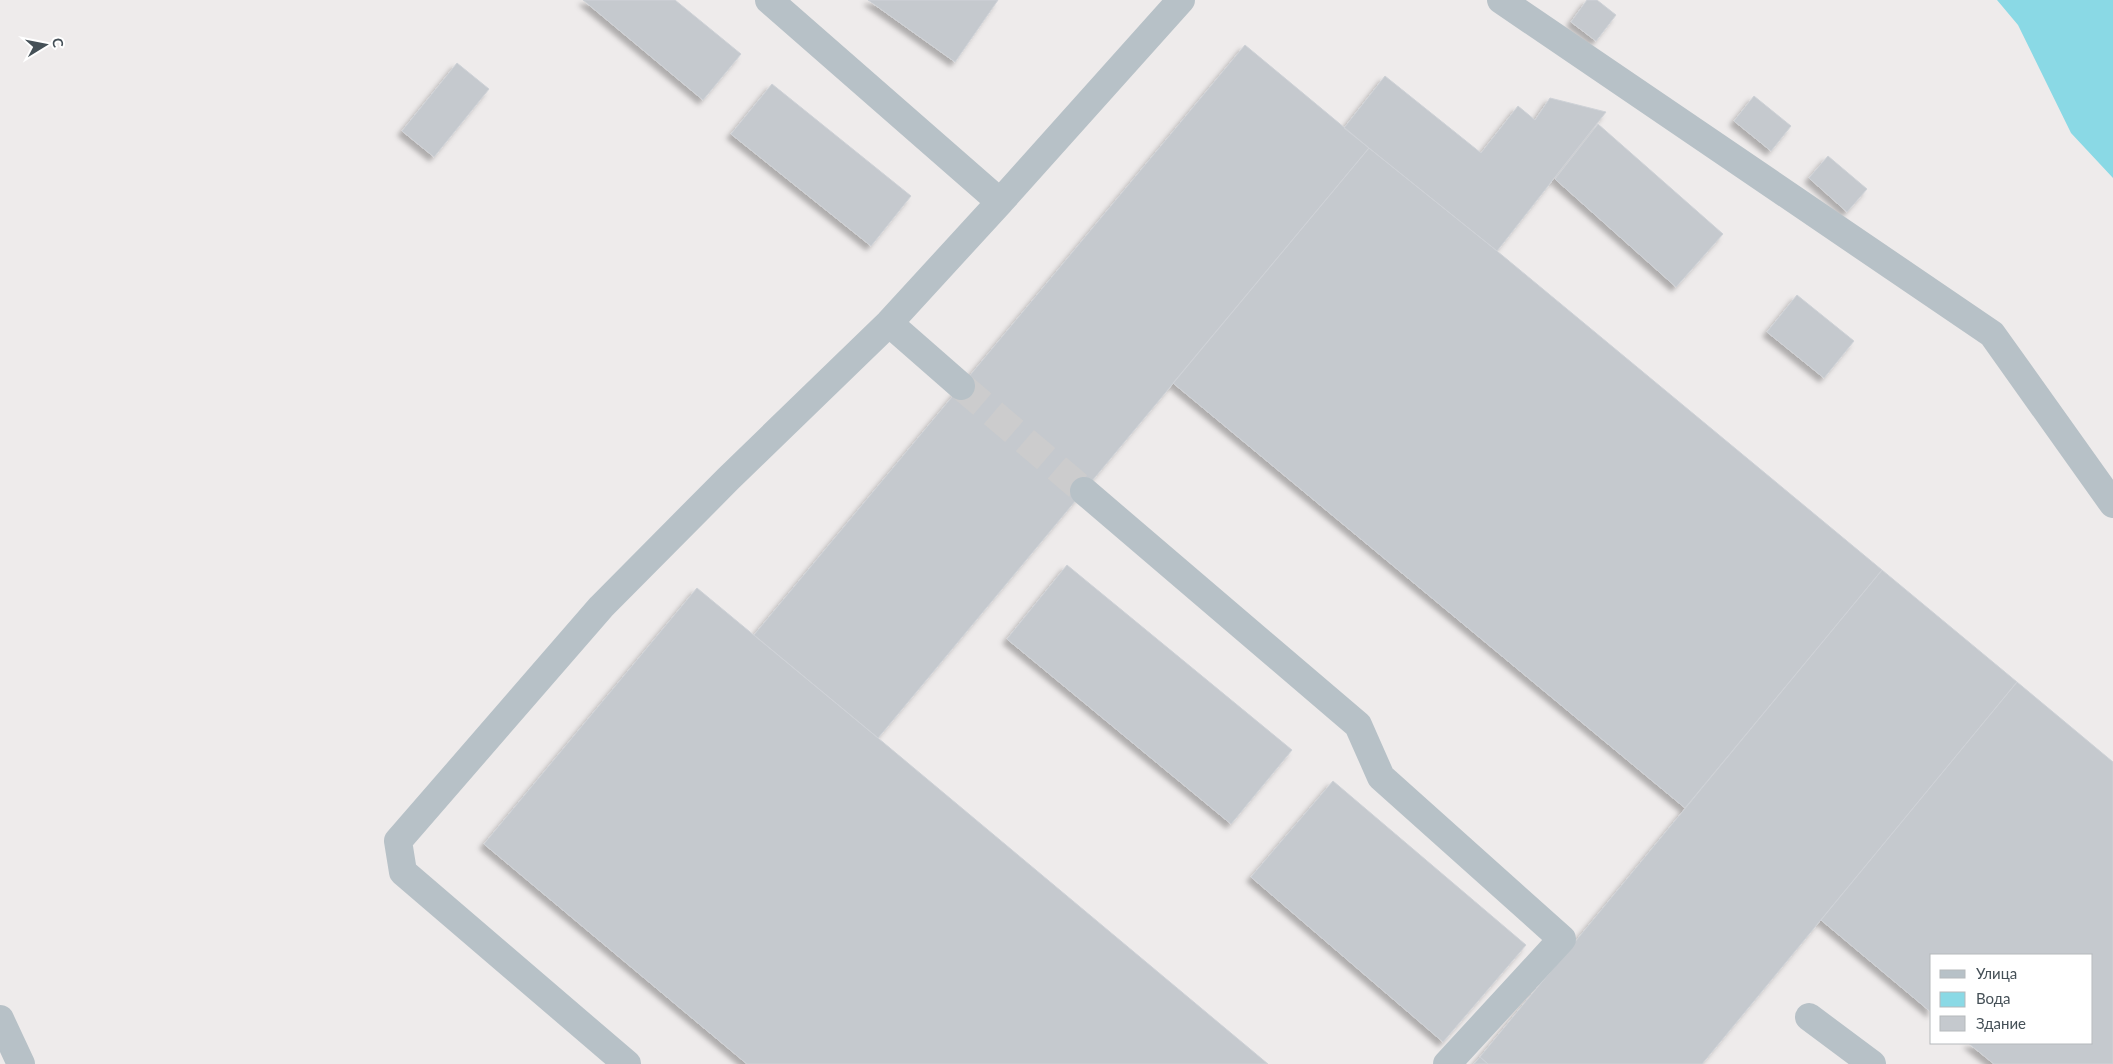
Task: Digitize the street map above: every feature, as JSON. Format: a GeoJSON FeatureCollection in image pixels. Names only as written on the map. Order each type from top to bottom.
{"type":"FeatureCollection","features":[{"type":"Feature","properties":{"kind":"lane"},"geometry":{"type":"LineString","coordinates":[[769,0],[1000,202]]}},
{"type":"Feature","properties":{"kind":"lane"},"geometry":{"type":"LineString","coordinates":[[628,1064],[403,872],[398,841],[601,607],[728,479],[889,324],[1181,0]]}},
{"type":"Feature","properties":{"kind":"lane"},"geometry":{"type":"LineString","coordinates":[[1501,0],[1992,334],[2113,504]]}},
{"type":"Feature","properties":{"kind":"lane"},"geometry":{"type":"LineString","coordinates":[[889,324],[961,386]]}},
{"type":"Feature","properties":{"kind":"lane"},"geometry":{"type":"LineString","coordinates":[[1084,491],[1358,725],[1381,777],[1562,939],[1447,1064]]}},
{"type":"Feature","properties":{"kind":"lane"},"geometry":{"type":"LineString","coordinates":[[1809,1017],[1872,1064]]}},
{"type":"Feature","properties":{"kind":"lane"},"geometry":{"type":"LineString","coordinates":[[0,1019],[21,1064]]}},
{"type":"Feature","properties":{"kind":"water"},"geometry":{"type":"Polygon","coordinates":[[[1997,0],[2113,0],[2113,178],[2071,133],[2018,25],[1997,0]]]}},
{"type":"Feature","properties":{"kind":"building"},"geometry":{"type":"Polygon","coordinates":[[[583,0],[675,0],[741,54],[703,100],[583,0]]]}},
{"type":"Feature","properties":{"kind":"building"},"geometry":{"type":"Polygon","coordinates":[[[868,0],[998,0],[955,62],[868,0]]]}},
{"type":"Feature","properties":{"kind":"building"},"geometry":{"type":"Polygon","coordinates":[[[1587,0],[1597,0],[1616,15],[1596,41],[1571,22],[1587,0]]]}},
{"type":"Feature","properties":{"kind":"building"},"geometry":{"type":"Polygon","coordinates":[[[1245,45],[1369,148],[878,738],[754,635],[1245,45]]]}},
{"type":"Feature","properties":{"kind":"building"},"geometry":{"type":"Polygon","coordinates":[[[457,63],[489,89],[434,157],[402,131],[457,63]]]}},
{"type":"Feature","properties":{"kind":"building"},"geometry":{"type":"Polygon","coordinates":[[[1385,76],[1481,153],[1518,106],[1535,120],[1550,98],[1606,112],[1497,251],[1344,128],[1385,76]]]}},
{"type":"Feature","properties":{"kind":"building"},"geometry":{"type":"Polygon","coordinates":[[[772,84],[911,196],[871,246],[731,134],[772,84]]]}},
{"type":"Feature","properties":{"kind":"building"},"geometry":{"type":"Polygon","coordinates":[[[1754,96],[1791,126],[1771,151],[1734,121],[1754,96]]]}},
{"type":"Feature","properties":{"kind":"building"},"geometry":{"type":"Polygon","coordinates":[[[1598,124],[1723,234],[1676,287],[1555,179],[1598,124]]]}},
{"type":"Feature","properties":{"kind":"building"},"geometry":{"type":"Polygon","coordinates":[[[1369,148],[1497,251],[1882,570],[1685,808],[1173,383],[1369,148]]]}},
{"type":"Feature","properties":{"kind":"building"},"geometry":{"type":"Polygon","coordinates":[[[1828,156],[1867,189],[1847,212],[1809,178],[1828,156]]]}},
{"type":"Feature","properties":{"kind":"building"},"geometry":{"type":"Polygon","coordinates":[[[1797,295],[1854,341],[1824,378],[1767,332],[1797,295]]]}},
{"type":"Feature","properties":{"kind":"building"},"geometry":{"type":"Polygon","coordinates":[[[1067,565],[1292,750],[1231,824],[1007,639],[1067,565]]]}},
{"type":"Feature","properties":{"kind":"building"},"geometry":{"type":"Polygon","coordinates":[[[1882,570],[2017,682],[1702,1064],[1488,1064],[1480,1057],[1882,570]]]}},
{"type":"Feature","properties":{"kind":"building"},"geometry":{"type":"Polygon","coordinates":[[[697,588],[1268,1064],[747,1064],[484,844],[697,588]]]}},
{"type":"Feature","properties":{"kind":"building"},"geometry":{"type":"Polygon","coordinates":[[[2017,682],[2113,762],[2113,1064],[1994,1064],[1969,1044],[2093,1044],[2093,954],[1930,954],[1930,1011],[1821,920],[2017,682]]]}},
{"type":"Feature","properties":{"kind":"building"},"geometry":{"type":"Polygon","coordinates":[[[1333,781],[1526,945],[1443,1042],[1251,877],[1333,781]]]}},
{"type":"Feature","properties":{"kind":"building"},"geometry":{"type":"Polygon","coordinates":[[[1480,1057],[1488,1064],[1474,1064],[1480,1057]]]}},
{"type":"Feature","properties":{"kind":"tunnel"},"geometry":{"type":"LineString","coordinates":[[961,386],[1084,491]]}}]}
